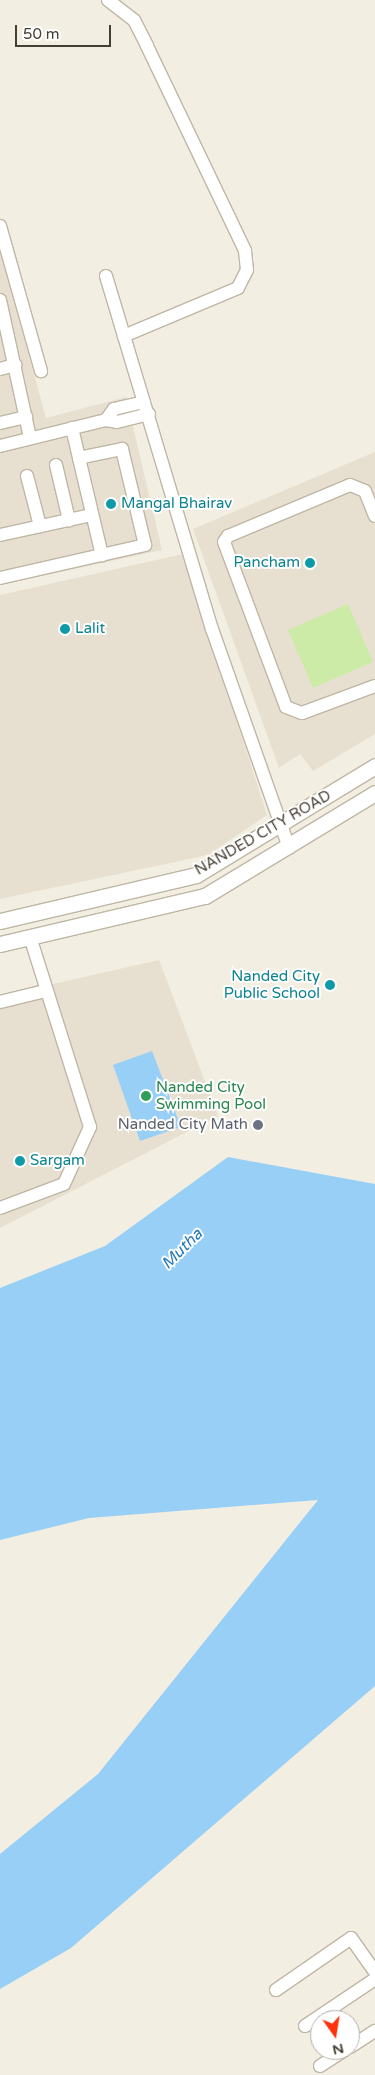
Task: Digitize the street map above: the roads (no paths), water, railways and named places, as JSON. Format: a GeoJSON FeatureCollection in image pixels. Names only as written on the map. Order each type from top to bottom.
{"type":"FeatureCollection","features":[{"type":"Feature","properties":{"kind":"street"},"geometry":{"type":"LineString","coordinates":[[108,0],[134,20],[245,252],[246,270],[238,288],[124,336]]}},
{"type":"Feature","properties":{"kind":"street"},"geometry":{"type":"LineString","coordinates":[[0,226],[40,371]]}},
{"type":"Feature","properties":{"kind":"street"},"geometry":{"type":"LineString","coordinates":[[106,276],[212,629],[289,848]]}},
{"type":"Feature","properties":{"kind":"street"},"geometry":{"type":"LineString","coordinates":[[0,300],[30,438]]}},
{"type":"Feature","properties":{"kind":"street"},"geometry":{"type":"LineString","coordinates":[[0,369],[15,365]]}},
{"type":"Feature","properties":{"kind":"street"},"geometry":{"type":"LineString","coordinates":[[0,446],[106,420],[117,422],[146,408]]}},
{"type":"Feature","properties":{"kind":"street"},"geometry":{"type":"LineString","coordinates":[[0,423],[26,417]]}},
{"type":"Feature","properties":{"kind":"street"},"geometry":{"type":"LineString","coordinates":[[72,428],[102,555]]}},
{"type":"Feature","properties":{"kind":"street"},"geometry":{"type":"LineString","coordinates":[[0,578],[145,544],[122,449],[79,458]]}},
{"type":"Feature","properties":{"kind":"street"},"geometry":{"type":"LineString","coordinates":[[56,464],[69,520]]}},
{"type":"Feature","properties":{"kind":"street"},"geometry":{"type":"LineString","coordinates":[[27,476],[40,526]]}},
{"type":"Feature","properties":{"kind":"street"},"geometry":{"type":"LineString","coordinates":[[375,516],[365,491],[350,485],[228,536],[224,542],[286,707],[302,713],[375,686]]}},
{"type":"Feature","properties":{"kind":"street"},"geometry":{"type":"LineString","coordinates":[[0,535],[92,515]]}},
{"type":"Feature","properties":{"kind":"street","name":"NANDED CITY ROAD"},"geometry":{"type":"LineString","coordinates":[[0,920],[196,875],[280,826],[375,766]]}},
{"type":"Feature","properties":{"kind":"street","name":"NANDED CITY ROAD"},"geometry":{"type":"LineString","coordinates":[[0,944],[204,896],[289,848],[375,793]]}},
{"type":"Feature","properties":{"kind":"street"},"geometry":{"type":"LineString","coordinates":[[0,1208],[64,1184],[90,1127],[45,991],[30,937]]}},
{"type":"Feature","properties":{"kind":"street"},"geometry":{"type":"LineString","coordinates":[[0,1002],[45,991]]}},
{"type":"Feature","properties":{"kind":"street"},"geometry":{"type":"LineString","coordinates":[[276,1990],[351,1938],[375,1972]]}},
{"type":"Feature","properties":{"kind":"street"},"geometry":{"type":"LineString","coordinates":[[304,2026],[375,1979]]}},
{"type":"Feature","properties":{"kind":"street"},"geometry":{"type":"LineString","coordinates":[[360,2041],[375,2031]]}},
{"type":"Feature","properties":{"kind":"street"},"geometry":{"type":"LineString","coordinates":[[320,2066],[330,2060]]}},
{"type":"Feature","properties":{"kind":"water","name":"Nanded City Swimming Pool"},"geometry":{"type":"Polygon","coordinates":[[[152,1051],[181,1127],[140,1141],[113,1065],[152,1051]]]}},
{"type":"Feature","properties":{"kind":"water","name":"Mutha"},"geometry":{"type":"Polygon","coordinates":[[[228,1157],[375,1184],[375,1686],[71,1948],[0,1989],[0,1854],[98,1774],[318,1500],[89,1518],[0,1540],[0,1288],[105,1246],[228,1157]]]}},
{"type":"Feature","properties":{"kind":"place","name":"Mangal Bhairav"},"geometry":{"type":"Point","coordinates":[111,504]}},
{"type":"Feature","properties":{"kind":"place","name":"Pancham"},"geometry":{"type":"Point","coordinates":[310,563]}},
{"type":"Feature","properties":{"kind":"place","name":"Lalit"},"geometry":{"type":"Point","coordinates":[65,629]}},
{"type":"Feature","properties":{"kind":"place","name":"Nanded City Public School"},"geometry":{"type":"Point","coordinates":[330,985]}},
{"type":"Feature","properties":{"kind":"place","name":"Nanded City Swimming Pool"},"geometry":{"type":"Point","coordinates":[146,1096]}},
{"type":"Feature","properties":{"kind":"place","name":"Nanded City Math"},"geometry":{"type":"Point","coordinates":[258,1125]}},
{"type":"Feature","properties":{"kind":"place","name":"Sargam"},"geometry":{"type":"Point","coordinates":[20,1161]}}]}
